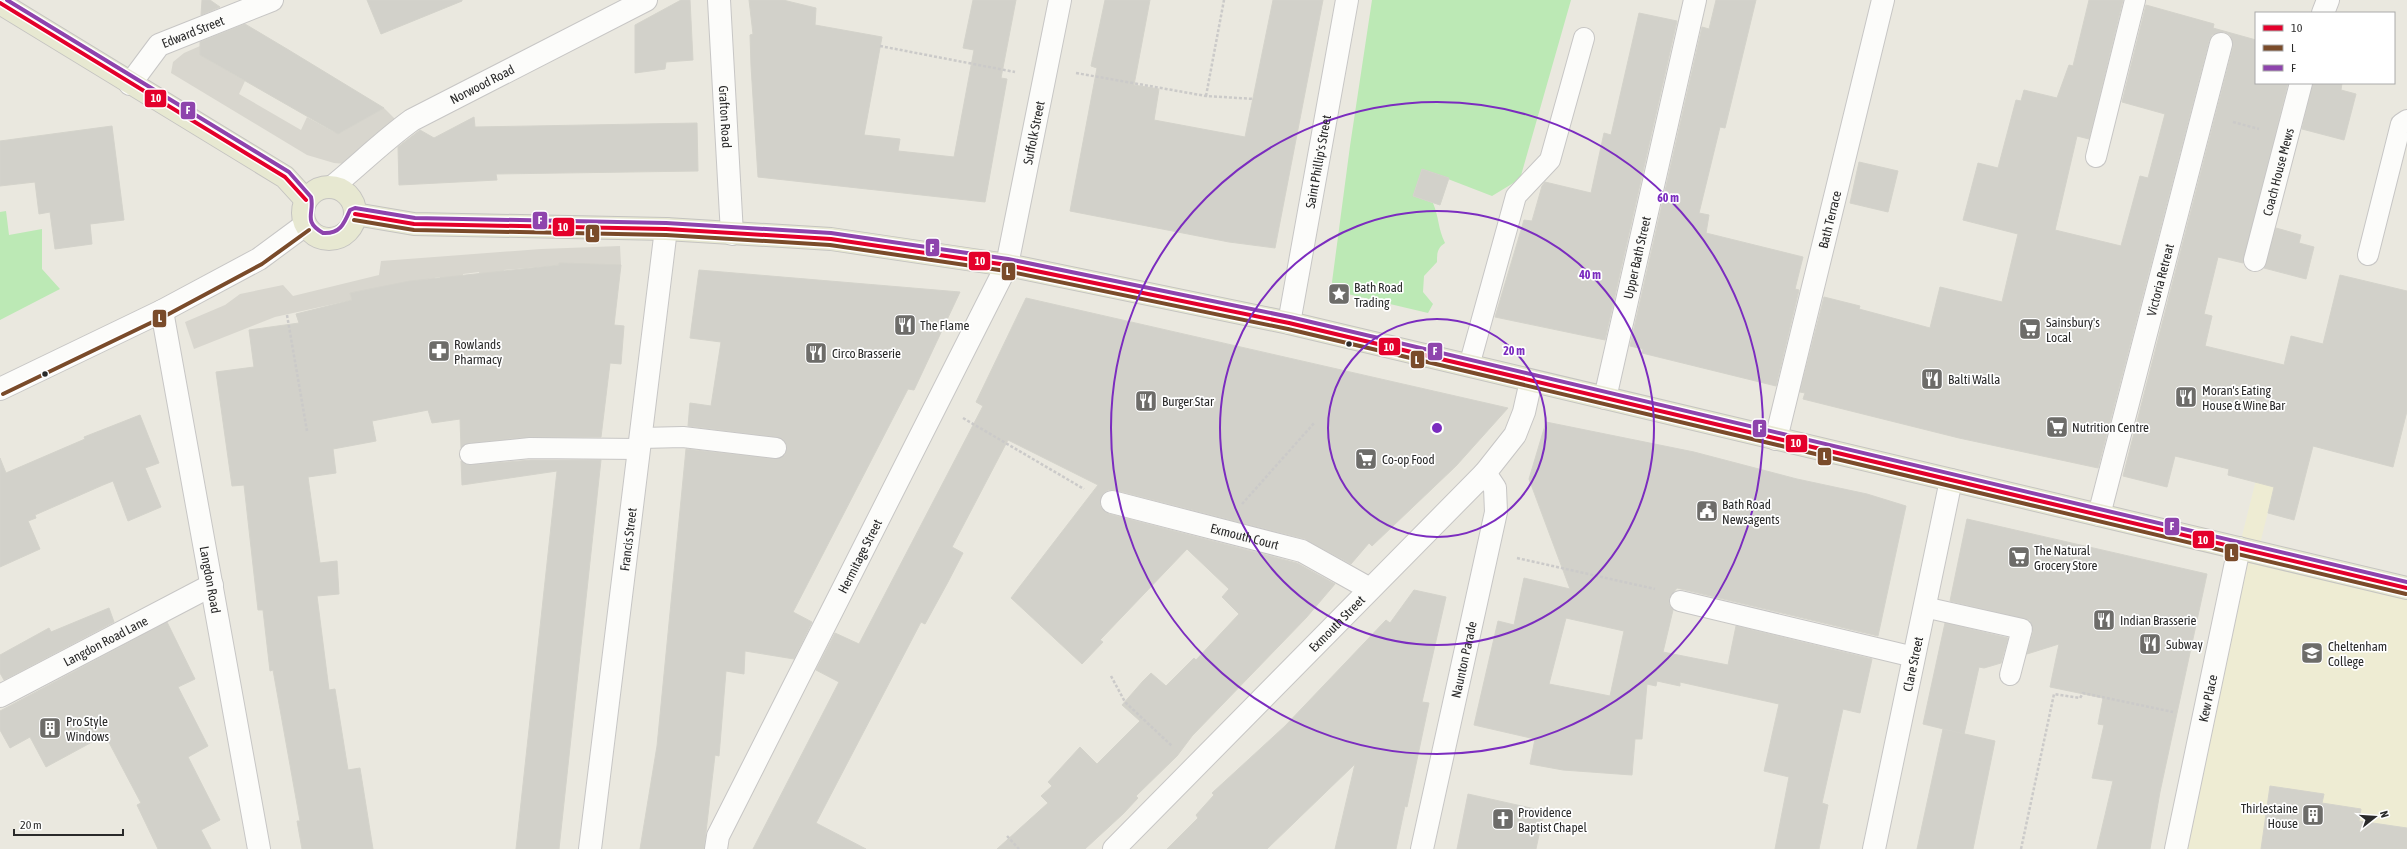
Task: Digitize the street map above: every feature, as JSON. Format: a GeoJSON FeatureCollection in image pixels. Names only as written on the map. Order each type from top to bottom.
{"type":"FeatureCollection","features":[{"type":"Feature","properties":{"kind":"main road"},"geometry":{"type":"LineString","coordinates":[[0,3],[130,84],[285,177],[306,200]]}},
{"type":"Feature","properties":{"kind":"main road"},"geometry":{"type":"LineString","coordinates":[[332,187],[346,193],[351,199],[355,214],[349,230],[334,239],[317,237],[305,225],[303,216],[306,200],[317,190],[332,187]]}},
{"type":"Feature","properties":{"kind":"main road"},"geometry":{"type":"LineString","coordinates":[[355,214],[414,224],[666,229],[831,239],[1007,265],[1290,323],[2407,588]]}},
{"type":"Feature","properties":{"kind":"street","name":"Edward Street"},"geometry":{"type":"LineString","coordinates":[[130,84],[159,46],[272,0]]}},
{"type":"Feature","properties":{"kind":"street","name":"Norwood Road"},"geometry":{"type":"LineString","coordinates":[[332,187],[359,165],[382,142],[412,120],[646,0]]}},
{"type":"Feature","properties":{"kind":"street","name":"Grafton Road"},"geometry":{"type":"LineString","coordinates":[[719,0],[732,234]]}},
{"type":"Feature","properties":{"kind":"street","name":"Suffolk Street"},"geometry":{"type":"LineString","coordinates":[[1007,265],[1060,0]]}},
{"type":"Feature","properties":{"kind":"street","name":"Saint Phillip's Street"},"geometry":{"type":"LineString","coordinates":[[1290,323],[1347,0]]}},
{"type":"Feature","properties":{"kind":"street","name":"Upper Bath Street"},"geometry":{"type":"LineString","coordinates":[[1605,398],[1695,0]]}},
{"type":"Feature","properties":{"kind":"street","name":"Bath Terrace"},"geometry":{"type":"LineString","coordinates":[[1776,439],[1883,0]]}},
{"type":"Feature","properties":{"kind":"street"},"geometry":{"type":"LineString","coordinates":[[2323,12],[2328,0]]}},
{"type":"Feature","properties":{"kind":"street","name":"Victoria Retreat"},"geometry":{"type":"LineString","coordinates":[[2099,515],[2221,44]]}},
{"type":"Feature","properties":{"kind":"street","name":"Coach House Mews"},"geometry":{"type":"LineString","coordinates":[[2255,260],[2301,84]]}},
{"type":"Feature","properties":{"kind":"street"},"geometry":{"type":"LineString","coordinates":[[0,389],[162,311],[259,260],[305,225]]}},
{"type":"Feature","properties":{"kind":"street","name":"Francis Street"},"geometry":{"type":"LineString","coordinates":[[590,849],[666,229]]}},
{"type":"Feature","properties":{"kind":"street","name":"Hermitage Street"},"geometry":{"type":"LineString","coordinates":[[716,849],[718,836],[1007,265]]}},
{"type":"Feature","properties":{"kind":"street","name":"Langdon Road"},"geometry":{"type":"LineString","coordinates":[[162,311],[259,849]]}},
{"type":"Feature","properties":{"kind":"street","name":"Exmouth Street"},"geometry":{"type":"LineString","coordinates":[[1114,849],[1485,473],[1515,435],[1524,412],[1531,381]]}},
{"type":"Feature","properties":{"kind":"street","name":"Naunton Parade"},"geometry":{"type":"LineString","coordinates":[[1422,849],[1496,512],[1496,488],[1485,473]]}},
{"type":"Feature","properties":{"kind":"street","name":"Clare Street"},"geometry":{"type":"LineString","coordinates":[[1874,849],[1951,480]]}},
{"type":"Feature","properties":{"kind":"street","name":"Exmouth Court"},"geometry":{"type":"LineString","coordinates":[[1112,502],[1302,551],[1370,589]]}},
{"type":"Feature","properties":{"kind":"street","name":"Kew Place"},"geometry":{"type":"LineString","coordinates":[[2176,849],[2239,548]]}},
{"type":"Feature","properties":{"kind":"street","name":"Langdon Road Lane"},"geometry":{"type":"LineString","coordinates":[[0,696],[212,586]]}},
{"type":"Feature","properties":{"kind":"lane"},"geometry":{"type":"LineString","coordinates":[[2096,157],[2135,0]]}},
{"type":"Feature","properties":{"kind":"lane"},"geometry":{"type":"LineString","coordinates":[[1469,366],[1516,196],[1550,160],[1584,38]]}},
{"type":"Feature","properties":{"kind":"lane"},"geometry":{"type":"LineString","coordinates":[[2368,255],[2401,124],[2407,120]]}},
{"type":"Feature","properties":{"kind":"lane"},"geometry":{"type":"LineString","coordinates":[[470,454],[530,448],[640,443],[683,437],[776,448]]}},
{"type":"Feature","properties":{"kind":"lane"},"geometry":{"type":"LineString","coordinates":[[1680,601],[1914,657]]}},
{"type":"Feature","properties":{"kind":"lane"},"geometry":{"type":"LineString","coordinates":[[1924,607],[2022,629],[2010,675]]}},
{"type":"Feature","properties":{"kind":"path"},"geometry":{"type":"LineString","coordinates":[[1206,96],[1224,0]]}},
{"type":"Feature","properties":{"kind":"path"},"geometry":{"type":"LineString","coordinates":[[880,46],[1045,73],[1206,96],[1254,99]]}},
{"type":"Feature","properties":{"kind":"path"},"geometry":{"type":"LineString","coordinates":[[2203,114],[2286,137]]}},
{"type":"Feature","properties":{"kind":"path"},"geometry":{"type":"LineString","coordinates":[[287,315],[307,431]]}},
{"type":"Feature","properties":{"kind":"path"},"geometry":{"type":"LineString","coordinates":[[938,403],[1084,489]]}},
{"type":"Feature","properties":{"kind":"path"},"geometry":{"type":"LineString","coordinates":[[1219,530],[1315,422]]}},
{"type":"Feature","properties":{"kind":"path"},"geometry":{"type":"LineString","coordinates":[[1514,557],[1678,594],[1680,601]]}},
{"type":"Feature","properties":{"kind":"path"},"geometry":{"type":"LineString","coordinates":[[1111,676],[1125,702],[1194,767]]}},
{"type":"Feature","properties":{"kind":"path"},"geometry":{"type":"LineString","coordinates":[[2021,849],[2054,694],[2080,698],[2083,693],[2203,718]]}},
{"type":"Feature","properties":{"kind":"path"},"geometry":{"type":"LineString","coordinates":[[1007,836],[1018,849]]}},
{"type":"Feature","properties":{"kind":"shaded area"},"geometry":{"type":"Polygon","coordinates":[[[200,46],[200,55],[245,81],[239,94],[301,130],[307,117],[334,132],[340,133],[384,108],[396,120],[359,165],[334,163],[307,155],[171,73],[173,62],[184,53],[200,46]]]}},
{"type":"Feature","properties":{"kind":"shaded area"},"geometry":{"type":"Polygon","coordinates":[[[620,246],[621,265],[559,265],[504,270],[502,278],[480,281],[479,272],[463,274],[463,282],[441,285],[440,277],[350,293],[352,300],[275,317],[194,349],[185,322],[225,305],[240,294],[283,285],[293,296],[379,275],[381,261],[541,249],[620,246]]]}},
{"type":"Feature","properties":{"kind":"shaded area","name":"Cheltenham College"},"geometry":{"type":"Polygon","coordinates":[[[2277,396],[2287,435],[2258,552],[2407,588],[2407,849],[2176,849],[2239,548],[2277,396]]]}},
{"type":"Feature","properties":{"kind":"green space"},"geometry":{"type":"Polygon","coordinates":[[[1372,0],[1571,0],[1520,179],[1492,196],[1422,169],[1413,196],[1433,203],[1445,243],[1439,249],[1437,254],[1437,262],[1424,276],[1423,292],[1433,304],[1428,313],[1335,291],[1332,282],[1350,146],[1372,0]]]}},
{"type":"Feature","properties":{"kind":"green space"},"geometry":{"type":"Polygon","coordinates":[[[6,211],[9,235],[42,229],[42,269],[60,289],[0,320],[0,212],[6,211]]]}},
{"type":"Feature","properties":{"kind":"building"},"geometry":{"type":"Polygon","coordinates":[[[202,0],[210,0],[220,7],[201,15],[202,0]]]}},
{"type":"Feature","properties":{"kind":"building"},"geometry":{"type":"Polygon","coordinates":[[[367,0],[462,0],[462,1],[381,34],[367,0]]]}},
{"type":"Feature","properties":{"kind":"building"},"geometry":{"type":"Polygon","coordinates":[[[681,0],[690,0],[693,60],[666,62],[665,69],[635,73],[635,25],[681,0]]]}},
{"type":"Feature","properties":{"kind":"building"},"geometry":{"type":"Polygon","coordinates":[[[749,0],[783,0],[816,8],[815,25],[882,37],[864,135],[900,139],[898,151],[954,157],[974,50],[963,48],[973,0],[1016,0],[1001,78],[1007,79],[985,202],[758,177],[751,66],[750,35],[753,34],[749,0]]]}},
{"type":"Feature","properties":{"kind":"building"},"geometry":{"type":"Polygon","coordinates":[[[1105,0],[1150,0],[1134,85],[1159,89],[1154,120],[1245,137],[1273,0],[1323,0],[1275,248],[1229,242],[1070,211],[1097,68],[1091,66],[1105,0]]]}},
{"type":"Feature","properties":{"kind":"building"},"geometry":{"type":"Polygon","coordinates":[[[1716,0],[1756,0],[1725,128],[1720,127],[1699,213],[1709,215],[1706,233],[1803,257],[1795,289],[1799,290],[1776,386],[1642,353],[1643,349],[1630,346],[1702,27],[1709,29],[1716,0]]]}},
{"type":"Feature","properties":{"kind":"building"},"geometry":{"type":"Polygon","coordinates":[[[2089,0],[2123,0],[2089,139],[2077,136],[2055,230],[2121,246],[2140,176],[2148,178],[2165,114],[2122,102],[2146,5],[2214,24],[2213,28],[2255,40],[2255,84],[2288,84],[2243,263],[2218,257],[2204,314],[2212,316],[2205,346],[2284,365],[2291,336],[2323,344],[2340,275],[2407,291],[2407,411],[2393,467],[2313,446],[2294,520],[2268,513],[2274,487],[2228,475],[2229,469],[2175,456],[2167,487],[2123,476],[2233,47],[2230,35],[2224,32],[2212,35],[2209,41],[2098,468],[1959,438],[1803,399],[1805,393],[1800,392],[1824,297],[1860,306],[1859,309],[1930,328],[1940,287],[2002,302],[2018,234],[1963,220],[1978,163],[1998,168],[2016,100],[2021,101],[2024,90],[2057,98],[2069,65],[2073,66],[2089,0]]]}},
{"type":"Feature","properties":{"kind":"building"},"geometry":{"type":"Polygon","coordinates":[[[1639,13],[1677,21],[1605,340],[1495,317],[1524,220],[1532,221],[1542,186],[1545,182],[1591,193],[1604,133],[1611,135],[1639,13]]]}},
{"type":"Feature","properties":{"kind":"building"},"geometry":{"type":"Polygon","coordinates":[[[245,24],[384,108],[338,134],[200,55],[200,42],[245,24]]]}},
{"type":"Feature","properties":{"kind":"building"},"geometry":{"type":"Polygon","coordinates":[[[2313,84],[2342,84],[2341,90],[2356,94],[2344,140],[2302,129],[2313,84]]]}},
{"type":"Feature","properties":{"kind":"building"},"geometry":{"type":"Polygon","coordinates":[[[474,117],[475,127],[697,123],[698,171],[496,174],[497,180],[399,185],[398,147],[420,130],[434,138],[474,117]]]}},
{"type":"Feature","properties":{"kind":"building"},"geometry":{"type":"Polygon","coordinates":[[[112,126],[124,220],[90,224],[92,244],[55,249],[50,212],[39,214],[35,182],[0,186],[0,141],[112,126]]]}},
{"type":"Feature","properties":{"kind":"building"},"geometry":{"type":"Polygon","coordinates":[[[1859,162],[1898,171],[1888,212],[1850,203],[1859,162]]]}},
{"type":"Feature","properties":{"kind":"building"},"geometry":{"type":"Polygon","coordinates":[[[1422,169],[1449,178],[1440,205],[1413,196],[1422,169]]]}},
{"type":"Feature","properties":{"kind":"building"},"geometry":{"type":"Polygon","coordinates":[[[2276,228],[2301,235],[2299,243],[2314,247],[2306,279],[2264,268],[2276,228]]]}},
{"type":"Feature","properties":{"kind":"building"},"geometry":{"type":"Polygon","coordinates":[[[559,263],[621,265],[614,325],[624,326],[621,364],[610,363],[601,437],[529,437],[469,443],[461,448],[460,419],[432,423],[428,410],[372,421],[376,441],[333,449],[336,473],[308,477],[320,563],[337,561],[339,594],[317,596],[329,690],[335,689],[348,770],[360,768],[373,849],[302,849],[297,821],[300,821],[273,670],[270,671],[263,610],[258,610],[244,485],[232,486],[216,372],[254,367],[249,330],[299,323],[296,314],[352,300],[350,293],[410,281],[559,265],[559,263]]]}},
{"type":"Feature","properties":{"kind":"building"},"geometry":{"type":"Polygon","coordinates":[[[699,270],[960,292],[914,390],[908,389],[793,612],[812,622],[794,659],[745,651],[744,674],[726,671],[719,756],[715,755],[704,849],[640,849],[657,746],[686,449],[775,459],[785,455],[787,449],[783,439],[777,437],[688,426],[690,403],[711,406],[721,342],[690,338],[699,270]]]}},
{"type":"Feature","properties":{"kind":"building"},"geometry":{"type":"Polygon","coordinates":[[[1026,298],[1508,408],[1456,466],[1372,546],[1369,543],[1351,564],[1305,539],[1115,490],[1108,490],[1103,494],[1100,506],[1109,514],[1297,563],[1335,584],[1306,618],[1192,736],[1177,756],[1136,796],[1138,798],[1123,814],[1085,849],[997,849],[1048,803],[1041,796],[1052,786],[1048,782],[1080,747],[1097,764],[1140,721],[1122,705],[1151,673],[1166,686],[1194,658],[1196,660],[1239,614],[1222,597],[1229,589],[1187,549],[1100,640],[1103,642],[1082,664],[1011,598],[1098,485],[1008,440],[952,547],[963,553],[925,624],[921,622],[816,823],[866,849],[753,849],[839,682],[816,670],[835,633],[859,644],[983,406],[976,402],[1026,298]]]}},
{"type":"Feature","properties":{"kind":"building"},"geometry":{"type":"Polygon","coordinates":[[[140,415],[159,463],[145,468],[161,507],[128,521],[113,481],[35,515],[36,518],[28,521],[40,549],[0,567],[0,458],[6,473],[85,439],[84,437],[140,415]]]}},
{"type":"Feature","properties":{"kind":"building"},"geometry":{"type":"Polygon","coordinates":[[[1546,422],[1694,452],[1797,479],[1867,494],[1906,506],[1878,636],[1677,588],[1669,598],[1669,604],[1673,610],[1663,652],[1728,665],[1736,626],[1872,659],[1860,713],[1843,709],[1822,803],[1828,805],[1819,849],[1775,849],[1789,777],[1764,771],[1779,704],[1680,682],[1680,686],[1657,681],[1656,686],[1647,684],[1642,739],[1635,739],[1632,775],[1563,770],[1530,764],[1535,739],[1474,725],[1498,621],[1514,625],[1524,578],[1570,589],[1529,479],[1546,422]],[[1566,618],[1549,684],[1610,696],[1624,631],[1566,618]]]}},
{"type":"Feature","properties":{"kind":"building"},"geometry":{"type":"Polygon","coordinates":[[[531,460],[601,460],[559,849],[516,849],[557,471],[462,485],[461,461],[471,465],[531,460]]]}},
{"type":"Feature","properties":{"kind":"building"},"geometry":{"type":"Polygon","coordinates":[[[1967,519],[2207,574],[2160,792],[2150,849],[2097,849],[2113,781],[2092,778],[2104,725],[2098,724],[2103,698],[2050,687],[2059,644],[2027,654],[2033,632],[2030,620],[1950,601],[1967,519]]]}},
{"type":"Feature","properties":{"kind":"building"},"geometry":{"type":"Polygon","coordinates":[[[1414,590],[1446,597],[1422,702],[1429,703],[1407,807],[1405,806],[1396,849],[1335,849],[1355,764],[1267,849],[1167,849],[1198,818],[1196,815],[1214,795],[1212,793],[1285,726],[1386,620],[1390,623],[1414,590]]]}},
{"type":"Feature","properties":{"kind":"building"},"geometry":{"type":"Polygon","coordinates":[[[109,608],[114,622],[4,680],[0,673],[0,655],[49,628],[51,632],[109,608]]]}},
{"type":"Feature","properties":{"kind":"building"},"geometry":{"type":"Polygon","coordinates":[[[167,622],[195,679],[178,687],[208,746],[188,757],[220,820],[201,830],[211,849],[158,849],[137,805],[141,803],[105,735],[46,767],[30,737],[10,748],[0,730],[0,711],[167,622]]]}},
{"type":"Feature","properties":{"kind":"building"},"geometry":{"type":"Polygon","coordinates":[[[1945,623],[2008,638],[2001,663],[1984,668],[1979,667],[1964,734],[1923,724],[1945,623]]]}},
{"type":"Feature","properties":{"kind":"building"},"geometry":{"type":"Polygon","coordinates":[[[1943,729],[1995,741],[1973,849],[1917,849],[1943,729]]]}},
{"type":"Feature","properties":{"kind":"building","name":"Thirlestaine House"},"geometry":{"type":"Polygon","coordinates":[[[2270,786],[2324,794],[2322,803],[2361,809],[2359,821],[2407,828],[2407,849],[2261,849],[2270,786]]]}},
{"type":"Feature","properties":{"kind":"building","name":"Providence Baptist Chapel"},"geometry":{"type":"Polygon","coordinates":[[[1468,794],[1544,811],[1536,849],[1457,849],[1468,794]]]}},
{"type":"Feature","properties":{"kind":"transit line","name":"F"},"geometry":{"type":"LineString","coordinates":[[7,0],[289,172],[311,197],[311,221],[313,225],[323,233],[334,232],[341,227],[350,210],[355,208],[415,218],[666,223],[831,233],[1008,259],[1290,317],[2407,582]]}},
{"type":"Feature","properties":{"kind":"transit line","name":"10"},"geometry":{"type":"LineString","coordinates":[[0,3],[285,177],[306,200]]}},
{"type":"Feature","properties":{"kind":"transit line","name":"10"},"geometry":{"type":"LineString","coordinates":[[355,214],[414,224],[666,229],[831,239],[1007,265],[1289,323],[2407,588]]}},
{"type":"Feature","properties":{"kind":"transit line","name":"L"},"geometry":{"type":"LineString","coordinates":[[354,220],[414,230],[666,235],[830,245],[1006,271],[1288,329],[2406,594]]}},
{"type":"Feature","properties":{"kind":"transit line","name":"L"},"geometry":{"type":"LineString","coordinates":[[3,394],[165,316],[262,264],[309,230]]}},
{"type":"Feature","properties":{"kind":"place","name":"Bath Road Trading"},"geometry":{"type":"Point","coordinates":[1339,294]}},
{"type":"Feature","properties":{"kind":"place","name":"The Flame"},"geometry":{"type":"Point","coordinates":[905,325]}},
{"type":"Feature","properties":{"kind":"place","name":"Sainsbury's Local"},"geometry":{"type":"Point","coordinates":[2030,329]}},
{"type":"Feature","properties":{"kind":"place","name":"Rowlands Pharmacy"},"geometry":{"type":"Point","coordinates":[439,351]}},
{"type":"Feature","properties":{"kind":"place","name":"Circo Brasserie"},"geometry":{"type":"Point","coordinates":[816,353]}},
{"type":"Feature","properties":{"kind":"place","name":"Balti Walla"},"geometry":{"type":"Point","coordinates":[1932,379]}},
{"type":"Feature","properties":{"kind":"place","name":"Moran's Eating House & Wine Bar"},"geometry":{"type":"Point","coordinates":[2186,397]}},
{"type":"Feature","properties":{"kind":"place","name":"Burger Star"},"geometry":{"type":"Point","coordinates":[1146,401]}},
{"type":"Feature","properties":{"kind":"place","name":"Nutrition Centre"},"geometry":{"type":"Point","coordinates":[2057,427]}},
{"type":"Feature","properties":{"kind":"place","name":"Co-op Food"},"geometry":{"type":"Point","coordinates":[1366,459]}},
{"type":"Feature","properties":{"kind":"place","name":"Bath Road Newsagents"},"geometry":{"type":"Point","coordinates":[1707,511]}},
{"type":"Feature","properties":{"kind":"place","name":"The Natural Grocery Store"},"geometry":{"type":"Point","coordinates":[2019,557]}},
{"type":"Feature","properties":{"kind":"place","name":"Indian Brasserie"},"geometry":{"type":"Point","coordinates":[2104,620]}},
{"type":"Feature","properties":{"kind":"place","name":"Subway"},"geometry":{"type":"Point","coordinates":[2150,644]}},
{"type":"Feature","properties":{"kind":"place","name":"Cheltenham College"},"geometry":{"type":"Point","coordinates":[2312,653]}},
{"type":"Feature","properties":{"kind":"place","name":"Pro Style Windows"},"geometry":{"type":"Point","coordinates":[50,728]}},
{"type":"Feature","properties":{"kind":"place","name":"Thirlestaine House"},"geometry":{"type":"Point","coordinates":[2313,815]}},
{"type":"Feature","properties":{"kind":"place","name":"Providence Baptist Chapel"},"geometry":{"type":"Point","coordinates":[1503,819]}}]}
